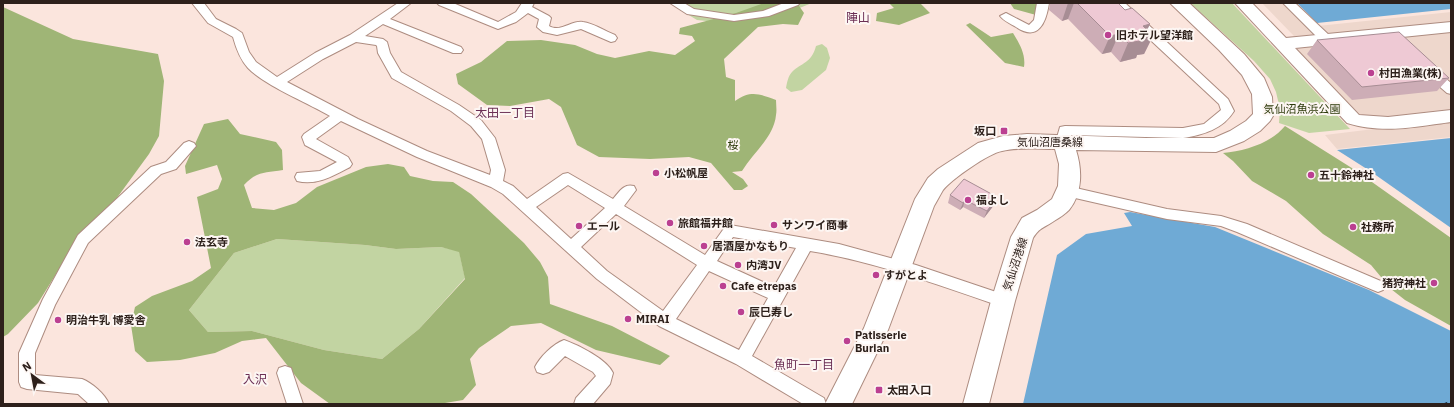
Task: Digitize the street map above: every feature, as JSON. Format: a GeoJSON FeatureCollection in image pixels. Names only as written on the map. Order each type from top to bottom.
{"type":"FeatureCollection","features":[{"type":"Feature","properties":{"kind":"main road","name":"気仙沼唐桑線"},"geometry":{"type":"LineString","coordinates":[[838,404],[876,330],[923,205],[936,184],[946,175],[985,148],[1003,143],[1027,141],[1154,145],[1216,145],[1253,126],[1263,116],[1262,95],[1256,82],[1245,66],[1179,3]]}},
{"type":"Feature","properties":{"kind":"main road","name":"気仙沼港線"},"geometry":{"type":"LineString","coordinates":[[976,404],[1003,300],[1022,237],[1030,224],[1045,216],[1061,204],[1069,186],[1070,164],[1063,141]]}},
{"type":"Feature","properties":{"kind":"street"},"geometry":{"type":"LineString","coordinates":[[198,3],[212,21],[232,31],[238,36],[243,52],[256,69],[277,83],[422,154],[496,183],[508,190],[602,275],[665,321],[742,359],[818,404]]}},
{"type":"Feature","properties":{"kind":"street"},"geometry":{"type":"LineString","coordinates":[[277,83],[319,56],[354,38],[405,3]]}},
{"type":"Feature","properties":{"kind":"street"},"geometry":{"type":"LineString","coordinates":[[443,3],[498,26],[508,22],[525,11],[527,6],[545,18],[543,27],[546,30],[557,32],[581,25],[611,38]]}},
{"type":"Feature","properties":{"kind":"street"},"geometry":{"type":"LineString","coordinates":[[676,3],[691,12],[734,18],[765,14],[794,3]]}},
{"type":"Feature","properties":{"kind":"street"},"geometry":{"type":"LineString","coordinates":[[1006,16],[1028,30],[1036,27],[1039,23],[1043,3]]}},
{"type":"Feature","properties":{"kind":"street"},"geometry":{"type":"LineString","coordinates":[[1063,141],[1065,130],[1183,133],[1200,131],[1215,125],[1228,111],[1224,102],[1148,32],[1119,3]]}},
{"type":"Feature","properties":{"kind":"street"},"geometry":{"type":"LineString","coordinates":[[1243,3],[1353,119],[1363,123],[1384,123],[1451,116]]}},
{"type":"Feature","properties":{"kind":"street"},"geometry":{"type":"LineString","coordinates":[[1289,3],[1326,39]]}},
{"type":"Feature","properties":{"kind":"street"},"geometry":{"type":"LineString","coordinates":[[382,20],[458,50]]}},
{"type":"Feature","properties":{"kind":"street"},"geometry":{"type":"LineString","coordinates":[[1281,44],[1326,39],[1393,38],[1451,27]]}},
{"type":"Feature","properties":{"kind":"street"},"geometry":{"type":"LineString","coordinates":[[354,38],[379,42],[383,45],[384,54],[396,74],[455,108],[476,123],[488,138],[498,170],[496,183]]}},
{"type":"Feature","properties":{"kind":"street"},"geometry":{"type":"LineString","coordinates":[[1422,64],[1451,90]]}},
{"type":"Feature","properties":{"kind":"street"},"geometry":{"type":"LineString","coordinates":[[302,177],[322,176],[345,164],[343,160],[310,142],[309,137],[340,115]]}},
{"type":"Feature","properties":{"kind":"street"},"geometry":{"type":"LineString","coordinates":[[102,404],[82,387],[27,382],[27,353],[48,304],[83,239],[156,170],[171,166],[189,146]]}},
{"type":"Feature","properties":{"kind":"street"},"geometry":{"type":"LineString","coordinates":[[527,206],[568,178],[706,263],[777,295]]}},
{"type":"Feature","properties":{"kind":"street"},"geometry":{"type":"LineString","coordinates":[[572,248],[615,207],[629,190]]}},
{"type":"Feature","properties":{"kind":"street"},"geometry":{"type":"LineString","coordinates":[[1067,190],[1167,214],[1221,221],[1242,228],[1378,286]]}},
{"type":"Feature","properties":{"kind":"street"},"geometry":{"type":"LineString","coordinates":[[665,321],[730,231],[838,250],[900,266],[1003,300]]}},
{"type":"Feature","properties":{"kind":"street"},"geometry":{"type":"LineString","coordinates":[[742,359],[806,244]]}},
{"type":"Feature","properties":{"kind":"street"},"geometry":{"type":"LineString","coordinates":[[542,367],[564,347],[599,367],[605,373],[604,379],[582,404]]}},
{"type":"Feature","properties":{"kind":"street"},"geometry":{"type":"LineString","coordinates":[[285,373],[295,404]]}},
{"type":"Feature","properties":{"kind":"shaded area"},"geometry":{"type":"Polygon","coordinates":[[[1262,3],[1295,3],[1318,26],[1451,12],[1451,137],[1337,149],[1325,135],[1374,129],[1285,37],[1294,36],[1262,3]]]}},
{"type":"Feature","properties":{"kind":"green space"},"geometry":{"type":"Polygon","coordinates":[[[669,3],[812,3],[767,21],[716,22],[697,20],[669,3]]]}},
{"type":"Feature","properties":{"kind":"green space","name":"桜"},"geometry":{"type":"Polygon","coordinates":[[[764,3],[797,3],[804,13],[798,25],[783,24],[758,27],[724,59],[726,77],[735,80],[735,101],[751,94],[765,96],[776,100],[774,123],[767,138],[742,171],[732,172],[743,179],[748,186],[742,190],[734,190],[711,163],[689,157],[650,159],[599,157],[577,145],[561,107],[549,99],[510,106],[487,105],[458,84],[456,74],[481,62],[507,41],[541,40],[575,45],[597,54],[615,58],[649,51],[675,55],[695,41],[692,36],[679,34],[680,28],[736,13],[764,3]]]}},
{"type":"Feature","properties":{"kind":"green space"},"geometry":{"type":"Polygon","coordinates":[[[889,3],[920,3],[930,13],[899,25],[876,21],[877,13],[894,8],[889,3]]]}},
{"type":"Feature","properties":{"kind":"green space"},"geometry":{"type":"Polygon","coordinates":[[[1010,3],[1037,3],[1036,15],[1014,9],[1010,3]]]}},
{"type":"Feature","properties":{"kind":"green space","name":"気仙沼魚浜公園"},"geometry":{"type":"Polygon","coordinates":[[[1190,3],[1232,3],[1350,129],[1309,133],[1279,123],[1280,109],[1276,92],[1270,79],[1254,61],[1190,3]]]}},
{"type":"Feature","properties":{"kind":"green space"},"geometry":{"type":"Polygon","coordinates":[[[3,7],[73,39],[158,54],[164,81],[159,136],[149,154],[111,206],[66,258],[38,303],[8,334],[3,337],[3,7]]]}},
{"type":"Feature","properties":{"kind":"green space"},"geometry":{"type":"Polygon","coordinates":[[[970,23],[991,37],[1013,33],[1023,53],[1024,67],[1005,63],[966,25],[970,23]]]}},
{"type":"Feature","properties":{"kind":"green space"},"geometry":{"type":"Polygon","coordinates":[[[822,44],[827,48],[830,58],[826,70],[802,90],[791,92],[786,88],[791,74],[809,60],[816,46],[822,44]]]}},
{"type":"Feature","properties":{"kind":"green space"},"geometry":{"type":"Polygon","coordinates":[[[228,119],[240,134],[276,142],[282,150],[283,170],[266,172],[257,175],[244,185],[252,208],[274,210],[296,203],[317,187],[366,167],[388,164],[404,167],[410,176],[433,181],[453,182],[471,194],[524,243],[540,262],[548,277],[550,304],[612,326],[670,356],[660,365],[596,350],[541,323],[511,326],[479,348],[470,359],[476,385],[463,400],[439,404],[330,404],[301,383],[266,338],[242,341],[215,353],[180,360],[147,362],[135,351],[131,325],[135,307],[152,296],[192,281],[211,268],[197,197],[218,189],[222,179],[217,165],[186,174],[185,166],[204,124],[228,119]],[[277,239],[234,253],[189,310],[208,332],[252,331],[324,350],[382,359],[419,329],[465,279],[459,252],[441,247],[396,249],[365,245],[277,239]]]}},
{"type":"Feature","properties":{"kind":"green space"},"geometry":{"type":"Polygon","coordinates":[[[1285,126],[1355,170],[1451,238],[1451,326],[1405,300],[1391,289],[1371,265],[1323,234],[1286,201],[1252,181],[1223,153],[1257,145],[1272,137],[1285,126]]]}},
{"type":"Feature","properties":{"kind":"green space"},"geometry":{"type":"Polygon","coordinates":[[[277,239],[365,245],[396,249],[441,247],[459,251],[465,278],[419,329],[382,359],[324,350],[252,331],[208,332],[189,310],[234,253],[277,239]]]}},
{"type":"Feature","properties":{"kind":"water"},"geometry":{"type":"Polygon","coordinates":[[[1297,3],[1451,3],[1451,9],[1317,23],[1297,3]]]}},
{"type":"Feature","properties":{"kind":"water"},"geometry":{"type":"Polygon","coordinates":[[[1451,138],[1451,228],[1370,171],[1337,150],[1451,138]]]}},
{"type":"Feature","properties":{"kind":"water"},"geometry":{"type":"Polygon","coordinates":[[[1130,212],[1215,227],[1369,290],[1451,331],[1451,404],[1023,404],[1057,255],[1086,234],[1132,226],[1124,213],[1130,212]]]}},
{"type":"Feature","properties":{"kind":"building"},"geometry":{"type":"Polygon","coordinates":[[[1077,3],[1118,3],[1125,10],[1132,8],[1150,24],[1143,26],[1153,36],[1143,38],[1145,40],[1128,43],[1119,34],[1110,36],[1077,3]]]}},
{"type":"Feature","properties":{"kind":"building"},"geometry":{"type":"Polygon","coordinates":[[[1399,32],[1449,78],[1362,87],[1317,40],[1399,32]]]}},
{"type":"Feature","properties":{"kind":"building"},"geometry":{"type":"Polygon","coordinates":[[[964,179],[997,197],[987,211],[965,200],[963,203],[950,195],[964,179]]]}},
{"type":"Feature","properties":{"kind":"ferry route"},"geometry":{"type":"LineString","coordinates":[[1443,404],[1451,401]]}},
{"type":"Feature","properties":{"kind":"place","name":"旧ホテル望洋館"},"geometry":{"type":"Point","coordinates":[1108,35]}},
{"type":"Feature","properties":{"kind":"place","name":"村田漁業(株)"},"geometry":{"type":"Point","coordinates":[1371,73]}},
{"type":"Feature","properties":{"kind":"place","name":"坂口"},"geometry":{"type":"Point","coordinates":[1004,131]}},
{"type":"Feature","properties":{"kind":"place","name":"小松帆屋"},"geometry":{"type":"Point","coordinates":[656,173]}},
{"type":"Feature","properties":{"kind":"place","name":"五十鈴神社"},"geometry":{"type":"Point","coordinates":[1311,175]}},
{"type":"Feature","properties":{"kind":"place","name":"福よし"},"geometry":{"type":"Point","coordinates":[968,200]}},
{"type":"Feature","properties":{"kind":"place","name":"旅館福井館"},"geometry":{"type":"Point","coordinates":[670,223]}},
{"type":"Feature","properties":{"kind":"place","name":"サンワイ商事"},"geometry":{"type":"Point","coordinates":[774,225]}},
{"type":"Feature","properties":{"kind":"place","name":"エール"},"geometry":{"type":"Point","coordinates":[579,226]}},
{"type":"Feature","properties":{"kind":"place","name":"社務所"},"geometry":{"type":"Point","coordinates":[1353,227]}},
{"type":"Feature","properties":{"kind":"place","name":"法玄寺"},"geometry":{"type":"Point","coordinates":[187,242]}},
{"type":"Feature","properties":{"kind":"place","name":"居酒屋かなもり"},"geometry":{"type":"Point","coordinates":[704,246]}},
{"type":"Feature","properties":{"kind":"place","name":"内湾JV"},"geometry":{"type":"Point","coordinates":[738,265]}},
{"type":"Feature","properties":{"kind":"place","name":"すがとよ"},"geometry":{"type":"Point","coordinates":[876,275]}},
{"type":"Feature","properties":{"kind":"place","name":"猪狩神社"},"geometry":{"type":"Point","coordinates":[1434,283]}},
{"type":"Feature","properties":{"kind":"place","name":"Cafe etrepas"},"geometry":{"type":"Point","coordinates":[723,286]}},
{"type":"Feature","properties":{"kind":"place","name":"辰巳寿し"},"geometry":{"type":"Point","coordinates":[741,312]}},
{"type":"Feature","properties":{"kind":"place","name":"MIRAI"},"geometry":{"type":"Point","coordinates":[628,319]}},
{"type":"Feature","properties":{"kind":"place","name":"明治牛乳 博愛舎"},"geometry":{"type":"Point","coordinates":[58,320]}},
{"type":"Feature","properties":{"kind":"place","name":"Patisserie Burian"},"geometry":{"type":"Point","coordinates":[847,341]}},
{"type":"Feature","properties":{"kind":"place","name":"太田入口"},"geometry":{"type":"Point","coordinates":[879,390]}},
{"type":"Feature","properties":{"kind":"district","name":"陣山"},"geometry":{"type":"Point","coordinates":[858,17]}},
{"type":"Feature","properties":{"kind":"district","name":"太田一丁目"},"geometry":{"type":"Point","coordinates":[505,112]}},
{"type":"Feature","properties":{"kind":"district","name":"魚町一丁目"},"geometry":{"type":"Point","coordinates":[804,364]}},
{"type":"Feature","properties":{"kind":"district","name":"入沢"},"geometry":{"type":"Point","coordinates":[255,379]}}]}
